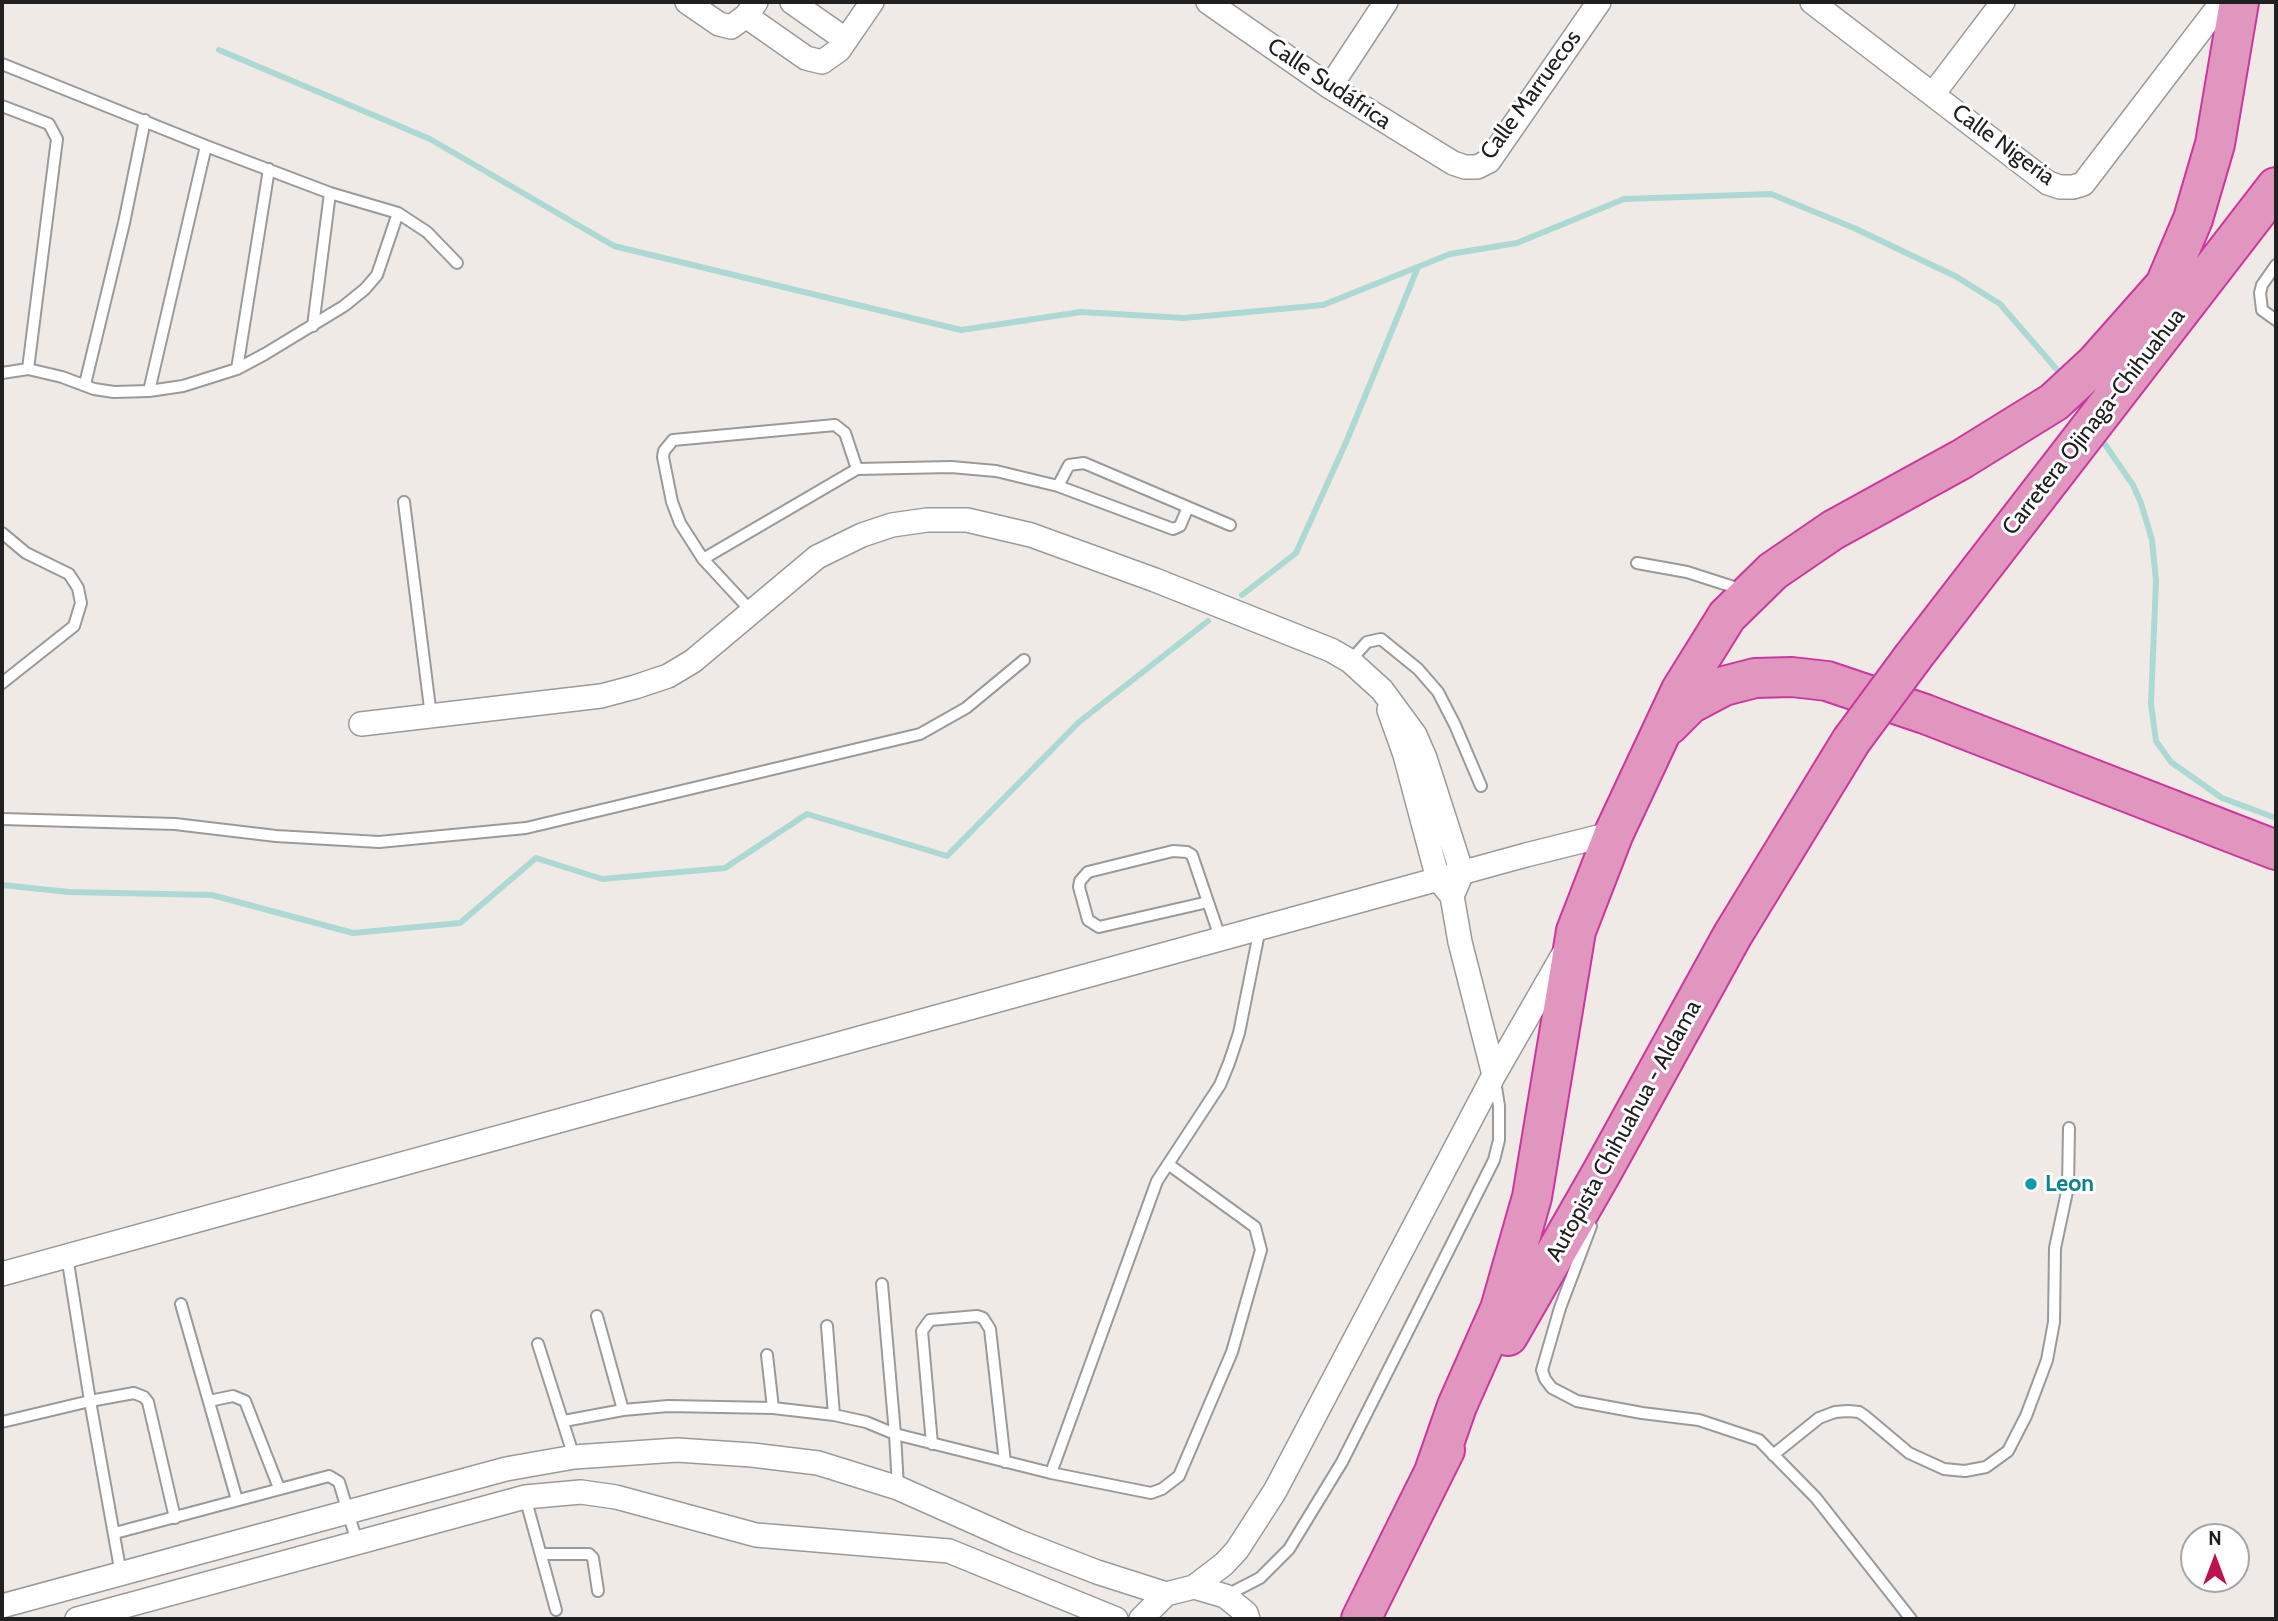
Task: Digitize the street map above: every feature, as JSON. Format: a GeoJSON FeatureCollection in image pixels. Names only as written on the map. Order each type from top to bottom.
{"type":"FeatureCollection","features":[{"type":"Feature","properties":{"kind":"highway"},"geometry":{"type":"LineString","coordinates":[[1434,1472],[1457,1406],[1500,1309],[1532,1197],[1576,931],[1614,834],[1658,736],[1706,648],[1727,616],[1773,570],[1833,530],[1962,459],[2054,402],[2095,364],[2165,285],[2193,219],[2215,144],[2238,2]]}},
{"type":"Feature","properties":{"kind":"highway","name":"Carretera Ojinaga-Chihuahua"},"geometry":{"type":"LineString","coordinates":[[1913,657],[2276,187]]}},
{"type":"Feature","properties":{"kind":"highway","name":"Autopista Chihuahua - Aldama"},"geometry":{"type":"LineString","coordinates":[[1361,1619],[1465,1410],[1602,1172],[1732,936],[1852,741],[1913,657]]}},
{"type":"Feature","properties":{"kind":"highway"},"geometry":{"type":"LineString","coordinates":[[1658,736],[1690,704],[1724,686],[1755,678],[1792,677],[1827,681],[1925,714],[2276,850]]}},
{"type":"Feature","properties":{"kind":"street"},"geometry":{"type":"LineString","coordinates":[[687,2],[719,24],[732,27],[751,9],[806,58],[822,62],[839,50],[872,2]]}},
{"type":"Feature","properties":{"kind":"street"},"geometry":{"type":"LineString","coordinates":[[792,2],[846,40]]}},
{"type":"Feature","properties":{"kind":"street","name":"Calle Sudáfrica"},"geometry":{"type":"LineString","coordinates":[[1208,2],[1329,87],[1453,163]]}},
{"type":"Feature","properties":{"kind":"street"},"geometry":{"type":"LineString","coordinates":[[1329,87],[1386,2]]}},
{"type":"Feature","properties":{"kind":"street","name":"Calle Marruecos"},"geometry":{"type":"LineString","coordinates":[[1453,163],[1477,167],[1489,161],[1599,2]]}},
{"type":"Feature","properties":{"kind":"street","name":"Calle Nigeria"},"geometry":{"type":"LineString","coordinates":[[1812,2],[2048,183],[2060,187],[2083,184],[2222,2]]}},
{"type":"Feature","properties":{"kind":"street"},"geometry":{"type":"LineString","coordinates":[[1933,94],[2003,2]]}},
{"type":"Feature","properties":{"kind":"street"},"geometry":{"type":"LineString","coordinates":[[361,724],[601,696],[668,676],[693,662],[817,558],[862,535],[892,525],[927,520],[967,520],[1031,535],[1156,580],[1331,650],[1350,661],[1382,690],[1415,735],[1462,873]]}},
{"type":"Feature","properties":{"kind":"street"},"geometry":{"type":"LineString","coordinates":[[1382,690],[1405,755],[1445,888],[1494,1075]]}},
{"type":"Feature","properties":{"kind":"street"},"geometry":{"type":"LineString","coordinates":[[2,1274],[503,1134],[1260,928],[1445,888],[1462,873],[1614,834]]}},
{"type":"Feature","properties":{"kind":"street"},"geometry":{"type":"LineString","coordinates":[[1141,1619],[1166,1594],[1194,1587],[1224,1564],[1237,1550],[1275,1491],[1494,1075],[1576,931]]}},
{"type":"Feature","properties":{"kind":"street"},"geometry":{"type":"LineString","coordinates":[[2,1606],[506,1469],[574,1457],[677,1450],[818,1463],[898,1488],[1097,1572],[1166,1594]]}},
{"type":"Feature","properties":{"kind":"street"},"geometry":{"type":"LineString","coordinates":[[77,1619],[525,1497],[581,1492],[616,1497],[756,1535],[949,1551],[1116,1619]]}},
{"type":"Feature","properties":{"kind":"street"},"geometry":{"type":"LineString","coordinates":[[1194,1587],[1225,1595],[1246,1613],[1248,1619]]}},
{"type":"Feature","properties":{"kind":"lane"},"geometry":{"type":"LineString","coordinates":[[2,64],[330,193],[398,214],[427,232],[457,263]]}},
{"type":"Feature","properties":{"kind":"lane"},"geometry":{"type":"LineString","coordinates":[[2,106],[49,124],[57,139],[28,369]]}},
{"type":"Feature","properties":{"kind":"lane"},"geometry":{"type":"LineString","coordinates":[[85,384],[124,223],[145,120]]}},
{"type":"Feature","properties":{"kind":"lane"},"geometry":{"type":"LineString","coordinates":[[149,391],[206,146]]}},
{"type":"Feature","properties":{"kind":"lane"},"geometry":{"type":"LineString","coordinates":[[237,369],[269,169]]}},
{"type":"Feature","properties":{"kind":"lane"},"geometry":{"type":"LineString","coordinates":[[313,326],[330,193]]}},
{"type":"Feature","properties":{"kind":"lane"},"geometry":{"type":"LineString","coordinates":[[2,373],[28,369],[85,384],[94,389],[114,392],[183,386],[237,369],[313,326],[365,289],[377,275],[398,214]]}},
{"type":"Feature","properties":{"kind":"lane"},"geometry":{"type":"LineString","coordinates":[[2275,318],[2262,310],[2260,293],[2262,285],[2276,265]]}},
{"type":"Feature","properties":{"kind":"lane"},"geometry":{"type":"LineString","coordinates":[[752,612],[702,559],[680,523],[672,502],[664,451],[673,440],[835,425],[845,433],[857,469]]}},
{"type":"Feature","properties":{"kind":"lane"},"geometry":{"type":"LineString","coordinates":[[1058,486],[1069,465],[1084,463],[1230,525]]}},
{"type":"Feature","properties":{"kind":"lane"},"geometry":{"type":"LineString","coordinates":[[702,559],[857,469],[951,467],[996,471],[1058,486],[1172,529],[1180,526],[1188,507]]}},
{"type":"Feature","properties":{"kind":"lane"},"geometry":{"type":"LineString","coordinates":[[404,502],[431,716]]}},
{"type":"Feature","properties":{"kind":"lane"},"geometry":{"type":"LineString","coordinates":[[2,533],[26,552],[69,574],[78,589],[81,603],[74,626],[2,683]]}},
{"type":"Feature","properties":{"kind":"lane"},"geometry":{"type":"LineString","coordinates":[[1637,563],[1687,572],[1749,592]]}},
{"type":"Feature","properties":{"kind":"lane"},"geometry":{"type":"LineString","coordinates":[[1350,661],[1367,642],[1381,639],[1418,669],[1438,692],[1455,724],[1481,786]]}},
{"type":"Feature","properties":{"kind":"lane"},"geometry":{"type":"LineString","coordinates":[[2,819],[175,824],[276,836],[379,842],[526,828],[920,734],[966,708],[1024,660]]}},
{"type":"Feature","properties":{"kind":"lane"},"geometry":{"type":"LineString","coordinates":[[1208,902],[1099,926],[1088,920],[1079,887],[1080,881],[1088,872],[1181,850],[1192,855],[1221,940]]}},
{"type":"Feature","properties":{"kind":"lane"},"geometry":{"type":"LineString","coordinates":[[1051,1473],[1157,1181],[1220,1085],[1229,1063],[1239,1033],[1260,928]]}},
{"type":"Feature","properties":{"kind":"lane"},"geometry":{"type":"LineString","coordinates":[[1225,1595],[1260,1578],[1289,1549],[1342,1462],[1494,1160],[1499,1140],[1499,1106],[1494,1075]]}},
{"type":"Feature","properties":{"kind":"lane"},"geometry":{"type":"LineString","coordinates":[[1773,1455],[1819,1418],[1848,1411],[1866,1416],[1909,1453],[1944,1469],[1965,1471],[1986,1467],[2008,1451],[2026,1416],[2047,1360],[2054,1322],[2055,1248],[2068,1187],[2069,1128]]}},
{"type":"Feature","properties":{"kind":"lane"},"geometry":{"type":"LineString","coordinates":[[564,1421],[623,1410],[668,1406],[773,1408],[834,1415],[866,1422],[895,1434],[1005,1462],[1151,1493],[1172,1483],[1179,1476],[1232,1352],[1261,1250],[1255,1227],[1168,1164]]}},
{"type":"Feature","properties":{"kind":"lane"},"geometry":{"type":"LineString","coordinates":[[1602,1172],[1591,1225],[1560,1308],[1542,1370],[1545,1380],[1552,1388],[1577,1401],[1713,1423],[1759,1440],[1816,1498],[1911,1619]]}},
{"type":"Feature","properties":{"kind":"lane"},"geometry":{"type":"LineString","coordinates":[[67,1256],[121,1574]]}},
{"type":"Feature","properties":{"kind":"lane"},"geometry":{"type":"LineString","coordinates":[[882,1284],[898,1488]]}},
{"type":"Feature","properties":{"kind":"lane"},"geometry":{"type":"LineString","coordinates":[[181,1304],[237,1500]]}},
{"type":"Feature","properties":{"kind":"lane"},"geometry":{"type":"LineString","coordinates":[[597,1316],[623,1410]]}},
{"type":"Feature","properties":{"kind":"lane"},"geometry":{"type":"LineString","coordinates":[[932,1444],[922,1331],[930,1320],[977,1316],[983,1318],[990,1329],[1005,1462]]}},
{"type":"Feature","properties":{"kind":"lane"},"geometry":{"type":"LineString","coordinates":[[827,1326],[834,1415]]}},
{"type":"Feature","properties":{"kind":"lane"},"geometry":{"type":"LineString","coordinates":[[538,1344],[574,1457]]}},
{"type":"Feature","properties":{"kind":"lane"},"geometry":{"type":"LineString","coordinates":[[768,1355],[773,1408]]}},
{"type":"Feature","properties":{"kind":"lane"},"geometry":{"type":"LineString","coordinates":[[2,1422],[134,1393],[144,1397],[148,1402],[175,1518]]}},
{"type":"Feature","properties":{"kind":"lane"},"geometry":{"type":"LineString","coordinates":[[209,1401],[233,1396],[245,1401],[279,1488]]}},
{"type":"Feature","properties":{"kind":"lane"},"geometry":{"type":"LineString","coordinates":[[115,1534],[322,1476],[335,1478],[339,1482],[357,1542]]}},
{"type":"Feature","properties":{"kind":"lane"},"geometry":{"type":"LineString","coordinates":[[525,1497],[556,1610]]}},
{"type":"Feature","properties":{"kind":"lane"},"geometry":{"type":"LineString","coordinates":[[542,1554],[589,1553],[593,1559],[598,1591]]}},
{"type":"Feature","properties":{"kind":"waterway"},"geometry":{"type":"LineString","coordinates":[[219,50],[430,139],[614,246],[961,330],[1081,312],[1184,318],[1323,305],[1450,254],[1517,243],[1624,199],[1771,194],[1854,228],[1957,277],[2000,304],[2059,372]]}},
{"type":"Feature","properties":{"kind":"waterway"},"geometry":{"type":"LineString","coordinates":[[1242,595],[1296,553],[1347,440],[1418,267]]}},
{"type":"Feature","properties":{"kind":"waterway"},"geometry":{"type":"LineString","coordinates":[[2104,443],[2133,485],[2152,540],[2156,581],[2151,704],[2156,741],[2171,762],[2222,798],[2276,818]]}},
{"type":"Feature","properties":{"kind":"waterway"},"geometry":{"type":"LineString","coordinates":[[2,885],[69,892],[212,895],[353,933],[460,923],[536,858],[602,879],[725,868],[807,814],[947,856],[1079,722],[1208,621]]}},
{"type":"Feature","properties":{"kind":"place","name":"Leon"},"geometry":{"type":"Point","coordinates":[2031,1184]}}]}
